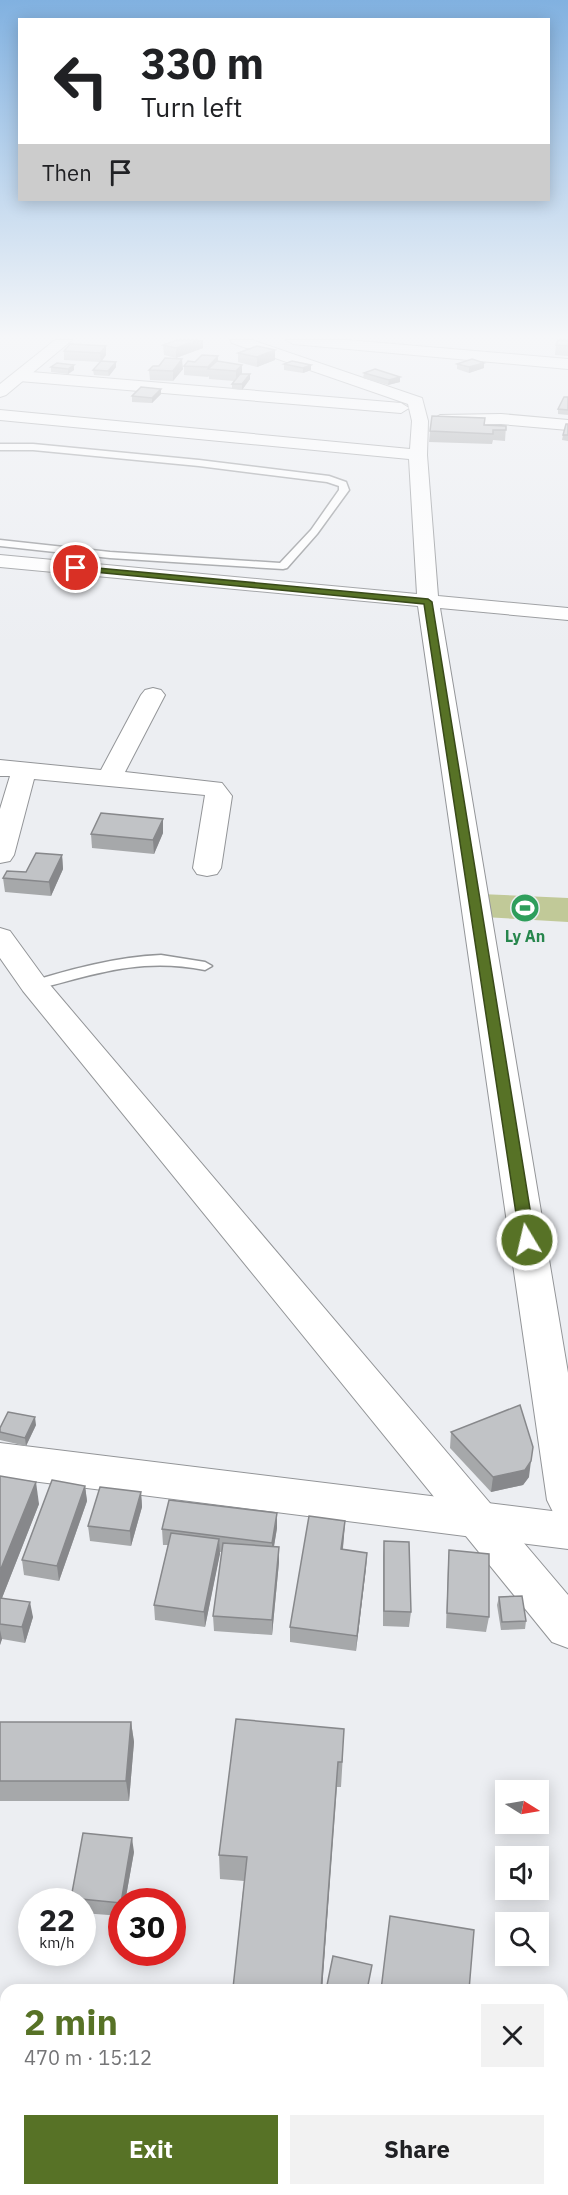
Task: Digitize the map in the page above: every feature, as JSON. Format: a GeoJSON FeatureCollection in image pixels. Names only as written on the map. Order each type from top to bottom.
{"type":"FeatureCollection","features":[{"type":"Feature","properties":{"kind":"street"},"geometry":{"type":"LineString","coordinates":[[287,442],[418,455]]}},
{"type":"Feature","properties":{"kind":"street"},"geometry":{"type":"LineString","coordinates":[[418,442],[428,602],[568,1500]]}},
{"type":"Feature","properties":{"kind":"street"},"geometry":{"type":"LineString","coordinates":[[0,561],[103,562],[428,602],[568,614]]}},
{"type":"Feature","properties":{"kind":"street"},"geometry":{"type":"LineString","coordinates":[[110,777],[153,695]]}},
{"type":"Feature","properties":{"kind":"street"},"geometry":{"type":"LineString","coordinates":[[0,855],[12,769],[213,788],[219,796],[207,868]]}},
{"type":"Feature","properties":{"kind":"street"},"geometry":{"type":"LineString","coordinates":[[0,937],[34,985],[475,1519],[568,1628]]}},
{"type":"Feature","properties":{"kind":"street"},"geometry":{"type":"LineString","coordinates":[[0,1460],[568,1531]]}},
{"type":"Feature","properties":{"kind":"lane"},"geometry":{"type":"LineString","coordinates":[[0,447],[33,447],[199,463],[329,479],[343,484],[344,490],[315,532],[283,566],[103,562],[0,543]]}},
{"type":"Feature","properties":{"kind":"lane"},"geometry":{"type":"LineString","coordinates":[[34,985],[112,963],[138,959],[185,960],[204,966]]}},
{"type":"Feature","properties":{"kind":"green space","name":"Ly An"},"geometry":{"type":"Polygon","coordinates":[[[480,894],[568,898],[568,922],[484,917],[480,894]]]}},
{"type":"Feature","properties":{"kind":"building"},"geometry":{"type":"Polygon","coordinates":[[[101,813],[163,819],[153,840],[91,834],[101,813]]]}},
{"type":"Feature","properties":{"kind":"building"},"geometry":{"type":"Polygon","coordinates":[[[36,853],[62,855],[49,882],[3,878],[7,871],[26,872],[36,853]]]}},
{"type":"Feature","properties":{"kind":"building"},"geometry":{"type":"Polygon","coordinates":[[[520,1405],[533,1447],[531,1461],[525,1470],[493,1477],[451,1432],[520,1405]]]}},
{"type":"Feature","properties":{"kind":"building"},"geometry":{"type":"Polygon","coordinates":[[[8,1412],[35,1417],[25,1438],[0,1432],[8,1412]]]}},
{"type":"Feature","properties":{"kind":"building"},"geometry":{"type":"Polygon","coordinates":[[[0,1476],[36,1482],[0,1571],[0,1476]]]}},
{"type":"Feature","properties":{"kind":"building"},"geometry":{"type":"Polygon","coordinates":[[[52,1480],[85,1486],[57,1566],[22,1560],[52,1480]]]}},
{"type":"Feature","properties":{"kind":"building"},"geometry":{"type":"Polygon","coordinates":[[[100,1487],[141,1492],[130,1531],[88,1526],[100,1487]]]}},
{"type":"Feature","properties":{"kind":"building"},"geometry":{"type":"Polygon","coordinates":[[[169,1500],[277,1513],[272,1543],[162,1529],[169,1500]]]}},
{"type":"Feature","properties":{"kind":"building"},"geometry":{"type":"Polygon","coordinates":[[[309,1516],[345,1521],[341,1549],[367,1553],[357,1636],[290,1627],[309,1516]]]}},
{"type":"Feature","properties":{"kind":"building"},"geometry":{"type":"Polygon","coordinates":[[[171,1533],[219,1539],[204,1612],[154,1605],[171,1533]]]}},
{"type":"Feature","properties":{"kind":"building"},"geometry":{"type":"Polygon","coordinates":[[[384,1541],[409,1542],[411,1612],[384,1611],[384,1541]]]}},
{"type":"Feature","properties":{"kind":"building"},"geometry":{"type":"Polygon","coordinates":[[[223,1543],[279,1547],[272,1620],[213,1616],[223,1543]]]}},
{"type":"Feature","properties":{"kind":"building"},"geometry":{"type":"Polygon","coordinates":[[[449,1550],[489,1554],[489,1617],[447,1613],[449,1550]]]}},
{"type":"Feature","properties":{"kind":"building"},"geometry":{"type":"Polygon","coordinates":[[[522,1596],[526,1621],[502,1622],[499,1597],[522,1596]]]}},
{"type":"Feature","properties":{"kind":"building"},"geometry":{"type":"Polygon","coordinates":[[[0,1598],[30,1602],[22,1627],[0,1624],[0,1598]]]}},
{"type":"Feature","properties":{"kind":"building"},"geometry":{"type":"Polygon","coordinates":[[[236,1719],[344,1729],[342,1762],[338,1762],[321,1984],[233,1984],[247,1857],[219,1855],[236,1719]]]}},
{"type":"Feature","properties":{"kind":"building"},"geometry":{"type":"Polygon","coordinates":[[[0,1722],[131,1722],[126,1781],[0,1781],[0,1722]]]}},
{"type":"Feature","properties":{"kind":"building"},"geometry":{"type":"Polygon","coordinates":[[[83,1833],[132,1838],[124,1888],[108,1888],[108,1902],[96,1900],[96,1888],[73,1888],[83,1833]]]}},
{"type":"Feature","properties":{"kind":"building"},"geometry":{"type":"Polygon","coordinates":[[[390,1916],[474,1930],[470,1984],[382,1984],[390,1916]]]}},
{"type":"Feature","properties":{"kind":"building"},"geometry":{"type":"Polygon","coordinates":[[[333,1956],[372,1965],[368,1984],[327,1984],[333,1956]]]}},
{"type":"Feature","properties":{"kind":"place","name":"Ly An"},"geometry":{"type":"Point","coordinates":[525,908]}},
{"type":"Feature","properties":{"kind":"route"},"geometry":{"type":"LineString","coordinates":[[76,568],[428,602],[527,1240]]}}]}
